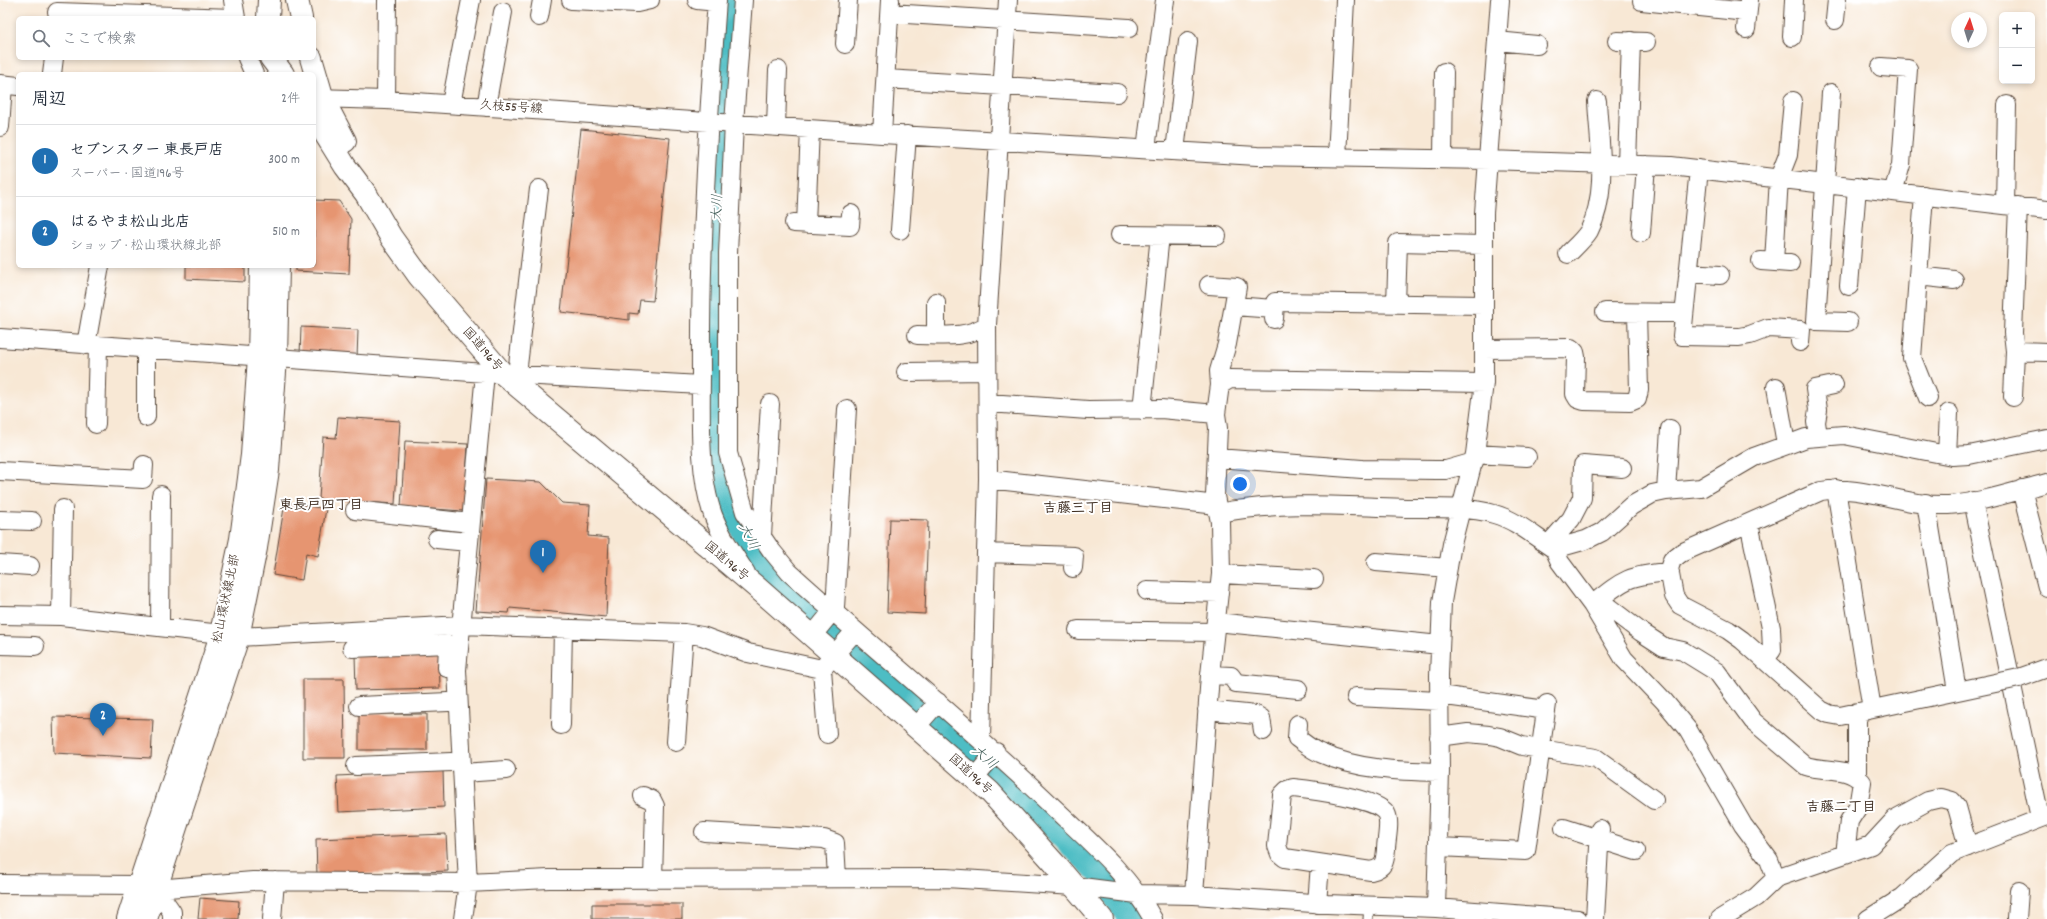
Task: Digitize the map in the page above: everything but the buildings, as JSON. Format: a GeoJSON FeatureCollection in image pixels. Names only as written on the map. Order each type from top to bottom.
{"type":"FeatureCollection","features":[{"type":"Feature","properties":{"kind":"main road"},"geometry":{"type":"LineString","coordinates":[[268,16],[269,0]]}},
{"type":"Feature","properties":{"kind":"main road"},"geometry":{"type":"LineString","coordinates":[[288,16],[290,0]]}},
{"type":"Feature","properties":{"kind":"main road"},"geometry":{"type":"LineString","coordinates":[[297,0],[301,16]]}},
{"type":"Feature","properties":{"kind":"main road"},"geometry":{"type":"LineString","coordinates":[[266,72],[267,60]]}},
{"type":"Feature","properties":{"kind":"main road"},"geometry":{"type":"LineString","coordinates":[[274,60],[282,72]]}},
{"type":"Feature","properties":{"kind":"main road"},"geometry":{"type":"LineString","coordinates":[[284,60],[284,72]]}},
{"type":"Feature","properties":{"kind":"main road","name":"国道196号"},"geometry":{"type":"LineString","coordinates":[[312,60],[314,72]]}},
{"type":"Feature","properties":{"kind":"main road","name":"国道196号"},"geometry":{"type":"LineString","coordinates":[[317,104],[321,137],[366,194],[391,237],[419,276],[501,373],[711,523],[754,585],[824,623],[841,647],[929,713],[987,763],[990,792],[1102,919]]}},
{"type":"Feature","properties":{"kind":"main road","name":"国道196号"},"geometry":{"type":"LineString","coordinates":[[317,104],[355,162],[366,194]]}},
{"type":"Feature","properties":{"kind":"main road","name":"松山環状線北部"},"geometry":{"type":"LineString","coordinates":[[261,268],[267,358]]}},
{"type":"Feature","properties":{"kind":"main road","name":"松山環状線北部"},"geometry":{"type":"LineString","coordinates":[[128,919],[148,887],[229,636],[240,539],[267,358],[278,268]]}},
{"type":"Feature","properties":{"kind":"main road","name":"松山環状線北部"},"geometry":{"type":"LineString","coordinates":[[146,919],[148,887]]}},
{"type":"Feature","properties":{"kind":"street"},"geometry":{"type":"LineString","coordinates":[[233,0],[234,16]]}},
{"type":"Feature","properties":{"kind":"street"},"geometry":{"type":"LineString","coordinates":[[386,100],[387,0]]}},
{"type":"Feature","properties":{"kind":"street"},"geometry":{"type":"LineString","coordinates":[[451,104],[471,0]]}},
{"type":"Feature","properties":{"kind":"street"},"geometry":{"type":"LineString","coordinates":[[539,18],[542,0]]}},
{"type":"Feature","properties":{"kind":"street"},"geometry":{"type":"LineString","coordinates":[[571,0],[637,3],[650,0]]}},
{"type":"Feature","properties":{"kind":"street"},"geometry":{"type":"LineString","coordinates":[[697,0],[717,1],[708,121],[700,317],[701,433],[711,523],[732,551],[754,585]]}},
{"type":"Feature","properties":{"kind":"street"},"geometry":{"type":"LineString","coordinates":[[743,0],[734,123],[728,254],[728,453],[745,512],[841,647],[929,713],[981,738]]}},
{"type":"Feature","properties":{"kind":"street"},"geometry":{"type":"LineString","coordinates":[[845,44],[848,0]]}},
{"type":"Feature","properties":{"kind":"street"},"geometry":{"type":"LineString","coordinates":[[1008,0],[1004,87],[987,325],[989,404],[988,479],[981,738],[987,763],[1113,865],[1137,894],[1153,919]]}},
{"type":"Feature","properties":{"kind":"street"},"geometry":{"type":"LineString","coordinates":[[1146,149],[1165,0]]}},
{"type":"Feature","properties":{"kind":"street"},"geometry":{"type":"LineString","coordinates":[[1337,157],[1345,0]]}},
{"type":"Feature","properties":{"kind":"street"},"geometry":{"type":"LineString","coordinates":[[1436,908],[1440,772],[1439,698],[1442,602],[1448,568],[1474,458],[1484,383],[1484,213],[1500,0]]}},
{"type":"Feature","properties":{"kind":"street"},"geometry":{"type":"LineString","coordinates":[[1792,37],[1794,0]]}},
{"type":"Feature","properties":{"kind":"street"},"geometry":{"type":"LineString","coordinates":[[1835,20],[1837,0]]}},
{"type":"Feature","properties":{"kind":"street"},"geometry":{"type":"LineString","coordinates":[[1642,1],[1747,14]]}},
{"type":"Feature","properties":{"kind":"street"},"geometry":{"type":"LineString","coordinates":[[882,134],[890,6],[1007,21],[1130,28]]}},
{"type":"Feature","properties":{"kind":"street"},"geometry":{"type":"LineString","coordinates":[[57,10],[190,16]]}},
{"type":"Feature","properties":{"kind":"street"},"geometry":{"type":"LineString","coordinates":[[486,107],[502,12]]}},
{"type":"Feature","properties":{"kind":"street"},"geometry":{"type":"LineString","coordinates":[[1175,151],[1188,41]]}},
{"type":"Feature","properties":{"kind":"street"},"geometry":{"type":"LineString","coordinates":[[1497,41],[1537,45]]}},
{"type":"Feature","properties":{"kind":"street"},"geometry":{"type":"LineString","coordinates":[[1627,164],[1631,41]]}},
{"type":"Feature","properties":{"kind":"street"},"geometry":{"type":"LineString","coordinates":[[52,72],[54,60]]}},
{"type":"Feature","properties":{"kind":"street"},"geometry":{"type":"LineString","coordinates":[[249,60],[253,72]]}},
{"type":"Feature","properties":{"kind":"street"},"geometry":{"type":"LineString","coordinates":[[1881,67],[1908,69],[1901,165],[1893,192]]}},
{"type":"Feature","properties":{"kind":"street"},"geometry":{"type":"LineString","coordinates":[[776,126],[778,70]]}},
{"type":"Feature","properties":{"kind":"street"},"geometry":{"type":"LineString","coordinates":[[1443,159],[1444,72]]}},
{"type":"Feature","properties":{"kind":"street"},"geometry":{"type":"LineString","coordinates":[[886,79],[1117,93]]}},
{"type":"Feature","properties":{"kind":"street"},"geometry":{"type":"LineString","coordinates":[[0,127],[7,85]]}},
{"type":"Feature","properties":{"kind":"street"},"geometry":{"type":"LineString","coordinates":[[1831,94],[1816,321],[1837,326]]}},
{"type":"Feature","properties":{"kind":"street","name":"久枝55号線"},"geometry":{"type":"LineString","coordinates":[[317,104],[386,100],[882,134],[1257,156],[1488,160],[1646,165],[1699,169],[2047,210]]}},
{"type":"Feature","properties":{"kind":"street"},"geometry":{"type":"LineString","coordinates":[[1568,254],[1588,232],[1599,202],[1601,184],[1597,101]]}},
{"type":"Feature","properties":{"kind":"street"},"geometry":{"type":"LineString","coordinates":[[1775,262],[1779,178],[1788,155],[1793,101]]}},
{"type":"Feature","properties":{"kind":"street"},"geometry":{"type":"LineString","coordinates":[[2007,104],[2014,133],[2012,205],[2013,333],[2015,351],[2013,397]]}},
{"type":"Feature","properties":{"kind":"street"},"geometry":{"type":"LineString","coordinates":[[810,129],[800,224],[850,226],[851,214]]}},
{"type":"Feature","properties":{"kind":"street"},"geometry":{"type":"LineString","coordinates":[[900,230],[907,135]]}},
{"type":"Feature","properties":{"kind":"street"},"geometry":{"type":"LineString","coordinates":[[1641,232],[1646,165]]}},
{"type":"Feature","properties":{"kind":"street"},"geometry":{"type":"LineString","coordinates":[[1699,169],[1682,336],[1739,336],[1750,335],[1768,328],[1779,328],[1801,330],[1800,342]]}},
{"type":"Feature","properties":{"kind":"street"},"geometry":{"type":"LineString","coordinates":[[1849,286],[1857,187]]}},
{"type":"Feature","properties":{"kind":"street"},"geometry":{"type":"LineString","coordinates":[[463,919],[463,883],[457,768],[457,670],[468,542],[470,523],[539,189]]}},
{"type":"Feature","properties":{"kind":"street"},"geometry":{"type":"LineString","coordinates":[[1924,195],[1912,358],[1928,398]]}},
{"type":"Feature","properties":{"kind":"street"},"geometry":{"type":"LineString","coordinates":[[1120,235],[1217,236]]}},
{"type":"Feature","properties":{"kind":"street"},"geometry":{"type":"LineString","coordinates":[[1142,410],[1160,235]]}},
{"type":"Feature","properties":{"kind":"street"},"geometry":{"type":"LineString","coordinates":[[1396,304],[1398,243],[1484,245]]}},
{"type":"Feature","properties":{"kind":"street"},"geometry":{"type":"LineString","coordinates":[[96,424],[92,345],[100,268]]}},
{"type":"Feature","properties":{"kind":"street"},"geometry":{"type":"LineString","coordinates":[[1688,274],[1720,275]]}},
{"type":"Feature","properties":{"kind":"street"},"geometry":{"type":"LineString","coordinates":[[1918,276],[1954,280]]}},
{"type":"Feature","properties":{"kind":"street"},"geometry":{"type":"LineString","coordinates":[[1194,895],[1207,710],[1221,574],[1218,509],[1215,496],[1218,428],[1216,414],[1220,385],[1219,371],[1227,344],[1237,287],[1209,285]]}},
{"type":"Feature","properties":{"kind":"street"},"geometry":{"type":"LineString","coordinates":[[936,302],[936,335]]}},
{"type":"Feature","properties":{"kind":"street"},"geometry":{"type":"LineString","coordinates":[[1234,306],[1274,314],[1275,302],[1484,305]]}},
{"type":"Feature","properties":{"kind":"street"},"geometry":{"type":"LineString","coordinates":[[1605,312],[1684,314]]}},
{"type":"Feature","properties":{"kind":"street"},"geometry":{"type":"LineString","coordinates":[[1484,349],[1570,348],[1575,352],[1576,357],[1576,394],[1578,399],[1630,402],[1636,399],[1639,390],[1637,313]]}},
{"type":"Feature","properties":{"kind":"street"},"geometry":{"type":"LineString","coordinates":[[918,335],[976,333],[987,325]]}},
{"type":"Feature","properties":{"kind":"street"},"geometry":{"type":"LineString","coordinates":[[0,338],[267,358],[701,385]]}},
{"type":"Feature","properties":{"kind":"street"},"geometry":{"type":"LineString","coordinates":[[146,349],[146,417]]}},
{"type":"Feature","properties":{"kind":"street"},"geometry":{"type":"LineString","coordinates":[[2015,351],[2047,352]]}},
{"type":"Feature","properties":{"kind":"street"},"geometry":{"type":"LineString","coordinates":[[906,372],[987,371]]}},
{"type":"Feature","properties":{"kind":"street"},"geometry":{"type":"LineString","coordinates":[[1220,385],[1230,379],[1484,383]]}},
{"type":"Feature","properties":{"kind":"street"},"geometry":{"type":"LineString","coordinates":[[1818,436],[1816,422],[1818,410],[1815,389],[1834,385]]}},
{"type":"Feature","properties":{"kind":"street"},"geometry":{"type":"LineString","coordinates":[[1776,387],[1786,444]]}},
{"type":"Feature","properties":{"kind":"street"},"geometry":{"type":"LineString","coordinates":[[762,536],[770,404]]}},
{"type":"Feature","properties":{"kind":"street"},"geometry":{"type":"LineString","coordinates":[[989,404],[1088,410],[1161,409],[1216,414]]}},
{"type":"Feature","properties":{"kind":"street"},"geometry":{"type":"LineString","coordinates":[[824,623],[835,608],[847,409]]}},
{"type":"Feature","properties":{"kind":"street"},"geometry":{"type":"LineString","coordinates":[[1947,455],[1949,413]]}},
{"type":"Feature","properties":{"kind":"street"},"geometry":{"type":"LineString","coordinates":[[1666,491],[1670,429]]}},
{"type":"Feature","properties":{"kind":"street"},"geometry":{"type":"LineString","coordinates":[[1551,547],[1586,540],[1602,532],[1641,499],[1666,491],[1701,488],[1754,457],[1786,444],[1818,436],[1844,435],[1918,448],[1947,455],[1969,455],[2047,439]]}},
{"type":"Feature","properties":{"kind":"street"},"geometry":{"type":"LineString","coordinates":[[1217,458],[1362,468],[1446,470],[1474,458],[1527,457]]}},
{"type":"Feature","properties":{"kind":"street"},"geometry":{"type":"LineString","coordinates":[[0,471],[143,479],[144,465]]}},
{"type":"Feature","properties":{"kind":"street"},"geometry":{"type":"LineString","coordinates":[[1551,547],[1571,519],[1582,498],[1583,465],[1622,468]]}},
{"type":"Feature","properties":{"kind":"street"},"geometry":{"type":"LineString","coordinates":[[988,479],[1218,509],[1278,506],[1461,510],[1494,513],[1509,520],[1551,547],[1560,562],[1595,603],[1624,659],[1688,730],[1743,825],[1768,860],[1776,878]]}},
{"type":"Feature","properties":{"kind":"street"},"geometry":{"type":"LineString","coordinates":[[2047,484],[1948,505],[1836,489],[1821,491],[1681,553],[1672,560],[1670,572],[1674,596],[1680,605],[1728,630],[1765,659],[1821,710],[1829,714],[1840,716],[2019,678],[2047,668]]}},
{"type":"Feature","properties":{"kind":"street"},"geometry":{"type":"LineString","coordinates":[[1836,489],[1865,710],[1857,778]]}},
{"type":"Feature","properties":{"kind":"street"},"geometry":{"type":"LineString","coordinates":[[2022,489],[2047,587]]}},
{"type":"Feature","properties":{"kind":"street"},"geometry":{"type":"LineString","coordinates":[[160,627],[162,495]]}},
{"type":"Feature","properties":{"kind":"street"},"geometry":{"type":"LineString","coordinates":[[1868,919],[1902,897],[1952,853],[2044,817],[1973,500]]}},
{"type":"Feature","properties":{"kind":"street"},"geometry":{"type":"LineString","coordinates":[[1926,503],[1957,691]]}},
{"type":"Feature","properties":{"kind":"street"},"geometry":{"type":"LineString","coordinates":[[61,616],[63,509]]}},
{"type":"Feature","properties":{"kind":"street"},"geometry":{"type":"LineString","coordinates":[[355,510],[470,523]]}},
{"type":"Feature","properties":{"kind":"street"},"geometry":{"type":"LineString","coordinates":[[711,523],[745,512]]}},
{"type":"Feature","properties":{"kind":"street"},"geometry":{"type":"LineString","coordinates":[[0,520],[32,521]]}},
{"type":"Feature","properties":{"kind":"street"},"geometry":{"type":"LineString","coordinates":[[1749,523],[1771,628],[1772,650],[1765,659]]}},
{"type":"Feature","properties":{"kind":"street"},"geometry":{"type":"LineString","coordinates":[[437,539],[468,542]]}},
{"type":"Feature","properties":{"kind":"street"},"geometry":{"type":"LineString","coordinates":[[986,552],[1074,556],[1073,568]]}},
{"type":"Feature","properties":{"kind":"street"},"geometry":{"type":"LineString","coordinates":[[1376,562],[1448,568]]}},
{"type":"Feature","properties":{"kind":"street"},"geometry":{"type":"LineString","coordinates":[[0,564],[30,566]]}},
{"type":"Feature","properties":{"kind":"street"},"geometry":{"type":"LineString","coordinates":[[1595,603],[1620,582],[1632,577],[1670,572]]}},
{"type":"Feature","properties":{"kind":"street"},"geometry":{"type":"LineString","coordinates":[[1221,574],[1314,578]]}},
{"type":"Feature","properties":{"kind":"street"},"geometry":{"type":"LineString","coordinates":[[1147,591],[1219,593]]}},
{"type":"Feature","properties":{"kind":"street"},"geometry":{"type":"LineString","coordinates":[[1595,603],[1664,647],[1683,651],[1717,672],[1753,721],[1806,766],[1817,770],[1832,769],[1842,771],[1862,782],[1858,807],[1849,821],[1845,854]]}},
{"type":"Feature","properties":{"kind":"street"},"geometry":{"type":"LineString","coordinates":[[0,615],[61,616],[229,636],[462,625],[684,633],[702,636],[748,653],[841,647]]}},
{"type":"Feature","properties":{"kind":"street"},"geometry":{"type":"LineString","coordinates":[[1078,630],[1215,627],[1440,645]]}},
{"type":"Feature","properties":{"kind":"street"},"geometry":{"type":"LineString","coordinates":[[561,725],[563,629]]}},
{"type":"Feature","properties":{"kind":"street"},"geometry":{"type":"LineString","coordinates":[[676,742],[684,633]]}},
{"type":"Feature","properties":{"kind":"street"},"geometry":{"type":"LineString","coordinates":[[352,648],[448,644],[448,702],[457,768]]}},
{"type":"Feature","properties":{"kind":"street"},"geometry":{"type":"LineString","coordinates":[[0,645],[35,646]]}},
{"type":"Feature","properties":{"kind":"street"},"geometry":{"type":"LineString","coordinates":[[827,734],[841,647]]}},
{"type":"Feature","properties":{"kind":"street"},"geometry":{"type":"LineString","coordinates":[[1210,675],[1231,676],[1236,683],[1298,689]]}},
{"type":"Feature","properties":{"kind":"street"},"geometry":{"type":"LineString","coordinates":[[1356,696],[1439,698],[1546,707],[1526,851],[1438,847]]}},
{"type":"Feature","properties":{"kind":"street"},"geometry":{"type":"LineString","coordinates":[[359,706],[448,702]]}},
{"type":"Feature","properties":{"kind":"street"},"geometry":{"type":"LineString","coordinates":[[1207,710],[1256,715],[1261,718],[1263,731]]}},
{"type":"Feature","properties":{"kind":"street"},"geometry":{"type":"LineString","coordinates":[[1298,724],[1297,738],[1319,753],[1350,763],[1382,770],[1440,772]]}},
{"type":"Feature","properties":{"kind":"street"},"geometry":{"type":"LineString","coordinates":[[1439,737],[1468,733],[1489,735],[1500,737],[1522,746],[1596,758],[1648,790]]}},
{"type":"Feature","properties":{"kind":"street"},"geometry":{"type":"LineString","coordinates":[[356,766],[506,770]]}},
{"type":"Feature","properties":{"kind":"street"},"geometry":{"type":"LineString","coordinates":[[1293,788],[1339,794],[1381,808],[1387,814],[1388,821],[1384,863],[1379,870],[1371,871],[1320,864],[1285,858],[1280,854],[1277,846],[1282,795],[1287,790],[1293,788]]}},
{"type":"Feature","properties":{"kind":"street"},"geometry":{"type":"LineString","coordinates":[[643,796],[652,800],[655,806],[653,879]]}},
{"type":"Feature","properties":{"kind":"street"},"geometry":{"type":"LineString","coordinates":[[1720,919],[1756,897],[1776,878],[1871,845],[1894,819],[1928,801],[1941,798],[1952,800],[1957,807],[1968,846]]}},
{"type":"Feature","properties":{"kind":"street"},"geometry":{"type":"LineString","coordinates":[[1564,828],[1600,835],[1636,852]]}},
{"type":"Feature","properties":{"kind":"street"},"geometry":{"type":"LineString","coordinates":[[704,832],[824,839],[835,843],[837,878]]}},
{"type":"Feature","properties":{"kind":"street"},"geometry":{"type":"LineString","coordinates":[[1595,919],[1600,835]]}},
{"type":"Feature","properties":{"kind":"street"},"geometry":{"type":"LineString","coordinates":[[1317,904],[1320,864]]}},
{"type":"Feature","properties":{"kind":"street"},"geometry":{"type":"LineString","coordinates":[[0,884],[148,887],[253,881],[463,883],[549,879],[946,878],[1074,886],[1137,894],[1194,895],[1317,904],[1369,912],[1436,908],[1578,919]]}},
{"type":"Feature","properties":{"kind":"street"},"geometry":{"type":"LineString","coordinates":[[272,919],[275,882]]}},
{"type":"Feature","properties":{"kind":"street"},"geometry":{"type":"LineString","coordinates":[[148,887],[172,912],[172,919]]}},
{"type":"Feature","properties":{"kind":"street"},"geometry":{"type":"LineString","coordinates":[[2018,919],[2019,891]]}},
{"type":"Feature","properties":{"kind":"waterway","name":"大川"},"geometry":{"type":"LineString","coordinates":[[730,0],[719,191],[714,333],[717,453],[729,500],[757,555],[835,629],[1002,774],[1099,870],[1132,919]]}},
{"type":"Feature","properties":{"kind":"place","name":"セブンスター 東長戸店"},"geometry":{"type":"Point","coordinates":[543,573]}},
{"type":"Feature","properties":{"kind":"place","name":"はるやま松山北店"},"geometry":{"type":"Point","coordinates":[103,736]}},
{"type":"Feature","properties":{"kind":"district","name":"東長戸四丁目"},"geometry":{"type":"Point","coordinates":[321,506]}},
{"type":"Feature","properties":{"kind":"district","name":"吉藤三丁目"},"geometry":{"type":"Point","coordinates":[1078,509]}},
{"type":"Feature","properties":{"kind":"district","name":"吉藤二丁目"},"geometry":{"type":"Point","coordinates":[1841,808]}}]}
